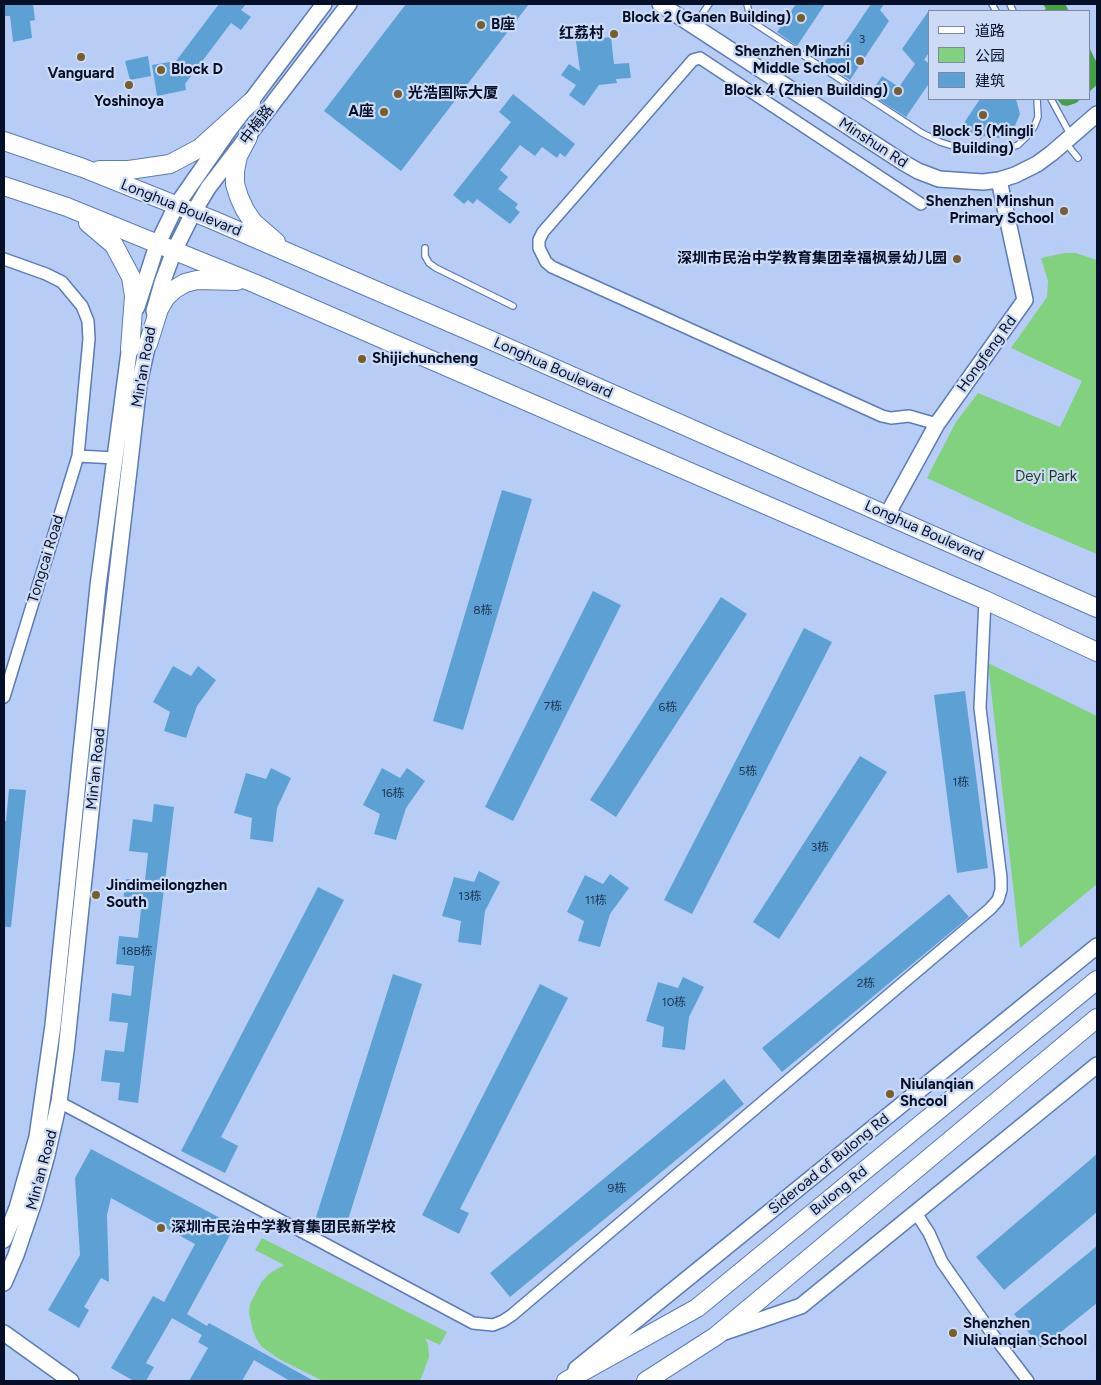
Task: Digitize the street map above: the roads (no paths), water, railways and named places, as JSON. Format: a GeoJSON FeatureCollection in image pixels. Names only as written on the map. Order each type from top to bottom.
{"type":"FeatureCollection","features":[{"type":"Feature","properties":{"kind":"main road","name":"中梅路"},"geometry":{"type":"LineString","coordinates":[[165,248],[176,206],[192,181],[324,4]]}},
{"type":"Feature","properties":{"kind":"main road","name":"中梅路"},"geometry":{"type":"LineString","coordinates":[[165,248],[194,213],[211,185],[349,4]]}},
{"type":"Feature","properties":{"kind":"main road","name":"Minshun Rd"},"geometry":{"type":"LineString","coordinates":[[660,4],[918,171],[946,180],[983,182],[1015,175],[1037,164],[1097,114]]}},
{"type":"Feature","properties":{"kind":"main road"},"geometry":{"type":"LineString","coordinates":[[83,168],[129,170],[170,164],[200,148],[251,102]]}},
{"type":"Feature","properties":{"kind":"main road"},"geometry":{"type":"LineString","coordinates":[[248,137],[238,156],[235,171],[238,197],[253,222],[292,255]]}},
{"type":"Feature","properties":{"kind":"main road","name":"Longhua Boulevard"},"geometry":{"type":"LineString","coordinates":[[4,140],[83,168],[194,213],[488,339],[1097,608]]}},
{"type":"Feature","properties":{"kind":"main road","name":"Hongfeng Rd"},"geometry":{"type":"LineString","coordinates":[[887,515],[937,424],[1025,300],[999,180]]}},
{"type":"Feature","properties":{"kind":"main road"},"geometry":{"type":"LineString","coordinates":[[4,186],[67,207],[256,284],[985,600],[1097,652]]}},
{"type":"Feature","properties":{"kind":"main road"},"geometry":{"type":"LineString","coordinates":[[67,207],[102,233],[114,245],[131,277],[134,296],[130,349]]}},
{"type":"Feature","properties":{"kind":"main road","name":"Min'an Road"},"geometry":{"type":"LineString","coordinates":[[4,1283],[16,1255],[34,1202],[59,1102],[139,384],[162,283],[165,248]]}},
{"type":"Feature","properties":{"kind":"main road","name":"Min'an Road"},"geometry":{"type":"LineString","coordinates":[[4,1240],[17,1208],[37,1137],[53,1025],[98,586],[134,318],[143,284],[165,248]]}},
{"type":"Feature","properties":{"kind":"main road"},"geometry":{"type":"LineString","coordinates":[[148,344],[159,309],[166,297],[182,285],[197,280],[231,280],[256,284]]}},
{"type":"Feature","properties":{"kind":"main road","name":"Sideroad of Bulong Rd"},"geometry":{"type":"LineString","coordinates":[[561,1381],[1097,946]]}},
{"type":"Feature","properties":{"kind":"main road","name":"Bulong Rd"},"geometry":{"type":"LineString","coordinates":[[566,1381],[697,1308],[1094,982]]}},
{"type":"Feature","properties":{"kind":"main road"},"geometry":{"type":"LineString","coordinates":[[646,1381],[716,1336],[1097,1018]]}},
{"type":"Feature","properties":{"kind":"main road"},"geometry":{"type":"LineString","coordinates":[[716,1336],[801,1306],[1097,1066]]}},
{"type":"Feature","properties":{"kind":"main road"},"geometry":{"type":"LineString","coordinates":[[4,1334],[71,1381]]}},
{"type":"Feature","properties":{"kind":"street"},"geometry":{"type":"LineString","coordinates":[[921,204],[700,58],[693,60],[543,232],[539,240],[539,248],[552,267],[882,416],[891,418],[910,416],[937,424]]}},
{"type":"Feature","properties":{"kind":"street","name":"Tongcai Road"},"geometry":{"type":"LineString","coordinates":[[4,259],[46,274],[62,282],[82,306],[88,321],[89,339],[78,456],[4,697]]}},
{"type":"Feature","properties":{"kind":"street"},"geometry":{"type":"LineString","coordinates":[[78,456],[115,458]]}},
{"type":"Feature","properties":{"kind":"street"},"geometry":{"type":"LineString","coordinates":[[59,1102],[473,1322],[493,1324],[503,1321],[990,909],[998,900],[1001,890],[1001,878],[980,708],[985,600]]}},
{"type":"Feature","properties":{"kind":"street"},"geometry":{"type":"LineString","coordinates":[[916,1213],[929,1234],[942,1262],[1028,1381]]}},
{"type":"Feature","properties":{"kind":"lane"},"geometry":{"type":"LineString","coordinates":[[694,26],[708,4]]}},
{"type":"Feature","properties":{"kind":"lane"},"geometry":{"type":"LineString","coordinates":[[747,4],[751,22],[922,133],[940,142],[956,147],[990,151],[1003,150],[1018,145],[1034,127],[1038,117],[1037,100]]}},
{"type":"Feature","properties":{"kind":"lane"},"geometry":{"type":"LineString","coordinates":[[1051,100],[1078,158]]}},
{"type":"Feature","properties":{"kind":"lane"},"geometry":{"type":"LineString","coordinates":[[425,248],[425,256],[429,263],[436,268],[514,306]]}},
{"type":"Feature","properties":{"kind":"place","name":"Block 2 (Ganen Building)"},"geometry":{"type":"Point","coordinates":[801,18]}},
{"type":"Feature","properties":{"kind":"place","name":"B座"},"geometry":{"type":"Point","coordinates":[481,25]}},
{"type":"Feature","properties":{"kind":"place","name":"红荔村"},"geometry":{"type":"Point","coordinates":[614,34]}},
{"type":"Feature","properties":{"kind":"place","name":"Vanguard"},"geometry":{"type":"Point","coordinates":[81,57]}},
{"type":"Feature","properties":{"kind":"place","name":"Shenzhen Minzhi Middle School"},"geometry":{"type":"Point","coordinates":[860,61]}},
{"type":"Feature","properties":{"kind":"place","name":"Block D"},"geometry":{"type":"Point","coordinates":[161,70]}},
{"type":"Feature","properties":{"kind":"place","name":"Yoshinoya"},"geometry":{"type":"Point","coordinates":[129,85]}},
{"type":"Feature","properties":{"kind":"place","name":"Block 4 (Zhien Building)"},"geometry":{"type":"Point","coordinates":[898,91]}},
{"type":"Feature","properties":{"kind":"place","name":"光浩国际大厦"},"geometry":{"type":"Point","coordinates":[398,94]}},
{"type":"Feature","properties":{"kind":"place","name":"A座"},"geometry":{"type":"Point","coordinates":[384,112]}},
{"type":"Feature","properties":{"kind":"place","name":"Block 5 (Mingli Building)"},"geometry":{"type":"Point","coordinates":[983,115]}},
{"type":"Feature","properties":{"kind":"place","name":"Shenzhen Minshun Primary School"},"geometry":{"type":"Point","coordinates":[1064,211]}},
{"type":"Feature","properties":{"kind":"place","name":"深圳市民治中学教育集团幸福枫景幼儿园"},"geometry":{"type":"Point","coordinates":[957,259]}},
{"type":"Feature","properties":{"kind":"place","name":"Shijichuncheng"},"geometry":{"type":"Point","coordinates":[362,359]}},
{"type":"Feature","properties":{"kind":"place","name":"Jindimeilongzhen South"},"geometry":{"type":"Point","coordinates":[96,895]}},
{"type":"Feature","properties":{"kind":"place","name":"Niulanqian Shcool"},"geometry":{"type":"Point","coordinates":[890,1094]}},
{"type":"Feature","properties":{"kind":"place","name":"深圳市民治中学教育集团民新学校"},"geometry":{"type":"Point","coordinates":[161,1228]}},
{"type":"Feature","properties":{"kind":"place","name":"Shenzhen Niulanqian School"},"geometry":{"type":"Point","coordinates":[953,1333]}},
{"type":"Feature","properties":{"kind":"park label","name":"Deyi Park"},"geometry":{"type":"Point","coordinates":[1046,477]}}]}
